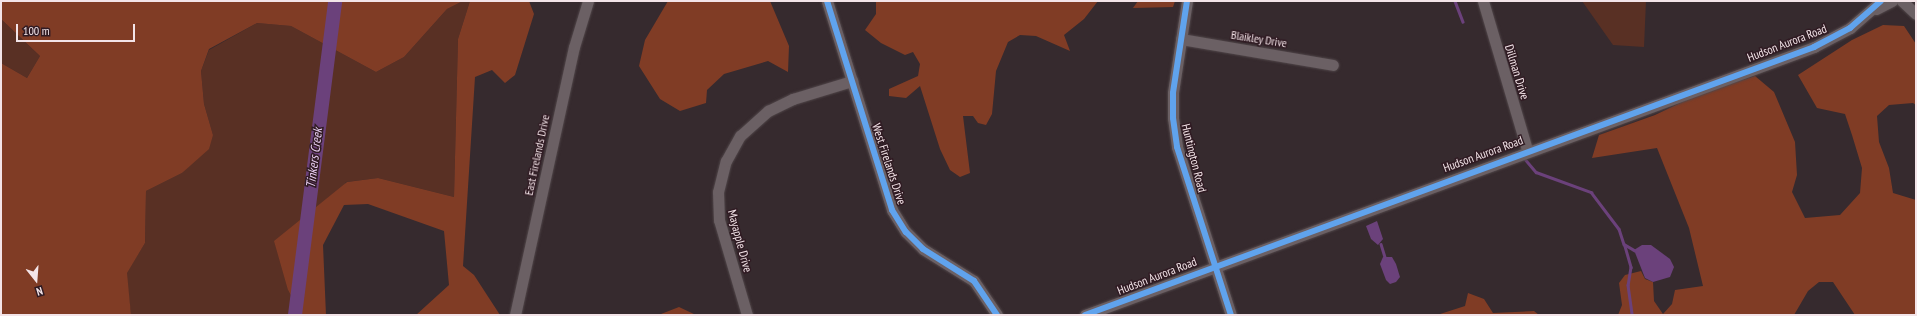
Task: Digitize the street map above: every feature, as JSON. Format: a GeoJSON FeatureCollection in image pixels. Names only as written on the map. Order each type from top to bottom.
{"type":"FeatureCollection","features":[{"type":"Feature","properties":{"kind":"street","name":"East Firelands Drive"},"geometry":{"type":"LineString","coordinates":[[515,315],[574,47],[588,1]]}},
{"type":"Feature","properties":{"kind":"street","name":"Dillman Drive"},"geometry":{"type":"LineString","coordinates":[[1482,1],[1527,150]]}},
{"type":"Feature","properties":{"kind":"street","name":"Hudson Aurora Road"},"geometry":{"type":"LineString","coordinates":[[1085,315],[1527,150],[1814,47],[1850,28],[1881,1]]}},
{"type":"Feature","properties":{"kind":"street"},"geometry":{"type":"LineString","coordinates":[[1870,12],[1892,1]]}},
{"type":"Feature","properties":{"kind":"street"},"geometry":{"type":"LineString","coordinates":[[1902,1],[1916,14]]}},
{"type":"Feature","properties":{"kind":"street","name":"West Firelands Drive"},"geometry":{"type":"LineString","coordinates":[[827,2],[887,196],[897,219],[923,249],[974,281],[997,315]]}},
{"type":"Feature","properties":{"kind":"street","name":"Huntington Road"},"geometry":{"type":"LineString","coordinates":[[1186,3],[1173,93],[1173,118],[1177,147],[1213,267],[1231,315]]}},
{"type":"Feature","properties":{"kind":"street","name":"Blaikley Drive"},"geometry":{"type":"LineString","coordinates":[[1181,39],[1333,65]]}},
{"type":"Feature","properties":{"kind":"street","name":"Mayapple Drive"},"geometry":{"type":"LineString","coordinates":[[747,315],[719,220],[718,192],[726,161],[740,136],[768,111],[793,99],[852,81]]}},
{"type":"Feature","properties":{"kind":"shaded area"},"geometry":{"type":"Polygon","coordinates":[[[1,1],[463,1],[447,9],[404,57],[376,72],[291,26],[257,23],[209,49],[201,71],[204,104],[213,135],[209,149],[182,173],[146,191],[145,243],[127,273],[131,315],[1,315],[1,63],[27,78],[40,56],[1,19],[1,1]]]}},
{"type":"Feature","properties":{"kind":"shaded area"},"geometry":{"type":"Polygon","coordinates":[[[463,1],[470,1],[458,39],[454,197],[378,178],[346,182],[288,290],[301,315],[131,315],[126,273],[145,243],[146,191],[182,173],[213,135],[204,104],[201,71],[209,50],[257,23],[291,26],[376,72],[404,57],[447,9],[463,1]]]}},
{"type":"Feature","properties":{"kind":"shaded area"},"geometry":{"type":"Polygon","coordinates":[[[470,1],[529,1],[534,14],[515,75],[505,83],[492,70],[475,77],[463,266],[474,275],[500,315],[416,315],[449,285],[444,231],[368,204],[344,205],[323,245],[326,315],[301,315],[288,290],[274,241],[347,182],[378,178],[454,197],[458,39],[470,1]]]}},
{"type":"Feature","properties":{"kind":"shaded area"},"geometry":{"type":"Polygon","coordinates":[[[668,1],[770,1],[789,46],[788,72],[768,61],[724,74],[707,90],[706,103],[680,111],[660,99],[639,66],[645,40],[668,1]]]}},
{"type":"Feature","properties":{"kind":"shaded area"},"geometry":{"type":"Polygon","coordinates":[[[876,1],[1098,1],[1084,19],[1064,35],[1070,51],[1036,36],[1020,35],[1008,42],[996,71],[992,114],[986,125],[978,123],[973,116],[963,116],[970,173],[960,177],[950,170],[940,149],[920,86],[906,98],[889,96],[889,89],[918,76],[920,64],[913,52],[905,55],[881,43],[865,30],[876,14],[876,1]]]}},
{"type":"Feature","properties":{"kind":"shaded area"},"geometry":{"type":"Polygon","coordinates":[[[1138,1],[1175,1],[1173,7],[1133,8],[1138,1]]]}},
{"type":"Feature","properties":{"kind":"shaded area"},"geometry":{"type":"Polygon","coordinates":[[[1582,1],[1646,1],[1644,47],[1613,45],[1582,1]]]}},
{"type":"Feature","properties":{"kind":"shaded area"},"geometry":{"type":"Polygon","coordinates":[[[1,19],[40,56],[27,78],[1,63],[1,19]]]}},
{"type":"Feature","properties":{"kind":"shaded area"},"geometry":{"type":"Polygon","coordinates":[[[1883,25],[1904,26],[1916,44],[1916,105],[1913,103],[1889,105],[1877,116],[1879,142],[1889,168],[1893,193],[1916,200],[1916,315],[1855,315],[1833,282],[1819,282],[1808,291],[1794,315],[1618,315],[1622,305],[1619,283],[1625,275],[1641,271],[1645,279],[1653,282],[1654,301],[1663,314],[1672,304],[1675,290],[1703,286],[1689,228],[1657,148],[1592,158],[1599,135],[1655,115],[1699,94],[1755,76],[1774,92],[1795,142],[1797,175],[1792,192],[1805,218],[1840,215],[1860,193],[1862,168],[1845,114],[1817,108],[1798,75],[1852,40],[1883,25]]]}},
{"type":"Feature","properties":{"kind":"shaded area"},"geometry":{"type":"Polygon","coordinates":[[[1377,221],[1383,239],[1378,245],[1371,239],[1366,226],[1377,221]]]}},
{"type":"Feature","properties":{"kind":"shaded area"},"geometry":{"type":"Polygon","coordinates":[[[1642,245],[1651,245],[1670,259],[1674,267],[1670,277],[1653,282],[1645,278],[1634,250],[1642,245]]]}},
{"type":"Feature","properties":{"kind":"shaded area"},"geometry":{"type":"Polygon","coordinates":[[[1383,257],[1392,257],[1396,264],[1400,277],[1396,282],[1390,284],[1386,280],[1380,264],[1383,257]]]}},
{"type":"Feature","properties":{"kind":"shaded area"},"geometry":{"type":"Polygon","coordinates":[[[1468,293],[1484,299],[1493,313],[1534,311],[1539,315],[1437,315],[1465,306],[1468,293]]]}},
{"type":"Feature","properties":{"kind":"shaded area"},"geometry":{"type":"Polygon","coordinates":[[[679,307],[696,315],[649,315],[661,314],[679,307]]]}},
{"type":"Feature","properties":{"kind":"waterway","name":"Tinkers Creek"},"geometry":{"type":"LineString","coordinates":[[295,315],[335,1]]}},
{"type":"Feature","properties":{"kind":"waterway"},"geometry":{"type":"LineString","coordinates":[[1455,1],[1463,22]]}},
{"type":"Feature","properties":{"kind":"waterway"},"geometry":{"type":"LineString","coordinates":[[1525,159],[1536,172],[1591,192],[1619,229],[1624,244],[1634,250]]}},
{"type":"Feature","properties":{"kind":"waterway"},"geometry":{"type":"LineString","coordinates":[[1381,244],[1385,257]]}},
{"type":"Feature","properties":{"kind":"waterway"},"geometry":{"type":"LineString","coordinates":[[1625,246],[1631,267],[1628,285],[1632,315]]}},
{"type":"Feature","properties":{"kind":"cycle path"},"geometry":{"type":"LineString","coordinates":[[827,1],[892,210],[906,232],[923,249],[974,281],[997,315]]}},
{"type":"Feature","properties":{"kind":"cycle path"},"geometry":{"type":"LineString","coordinates":[[1187,1],[1173,93],[1173,118],[1177,147],[1231,315]]}},
{"type":"Feature","properties":{"kind":"cycle path"},"geometry":{"type":"LineString","coordinates":[[1085,315],[1814,47],[1850,28],[1881,1]]}}]}
